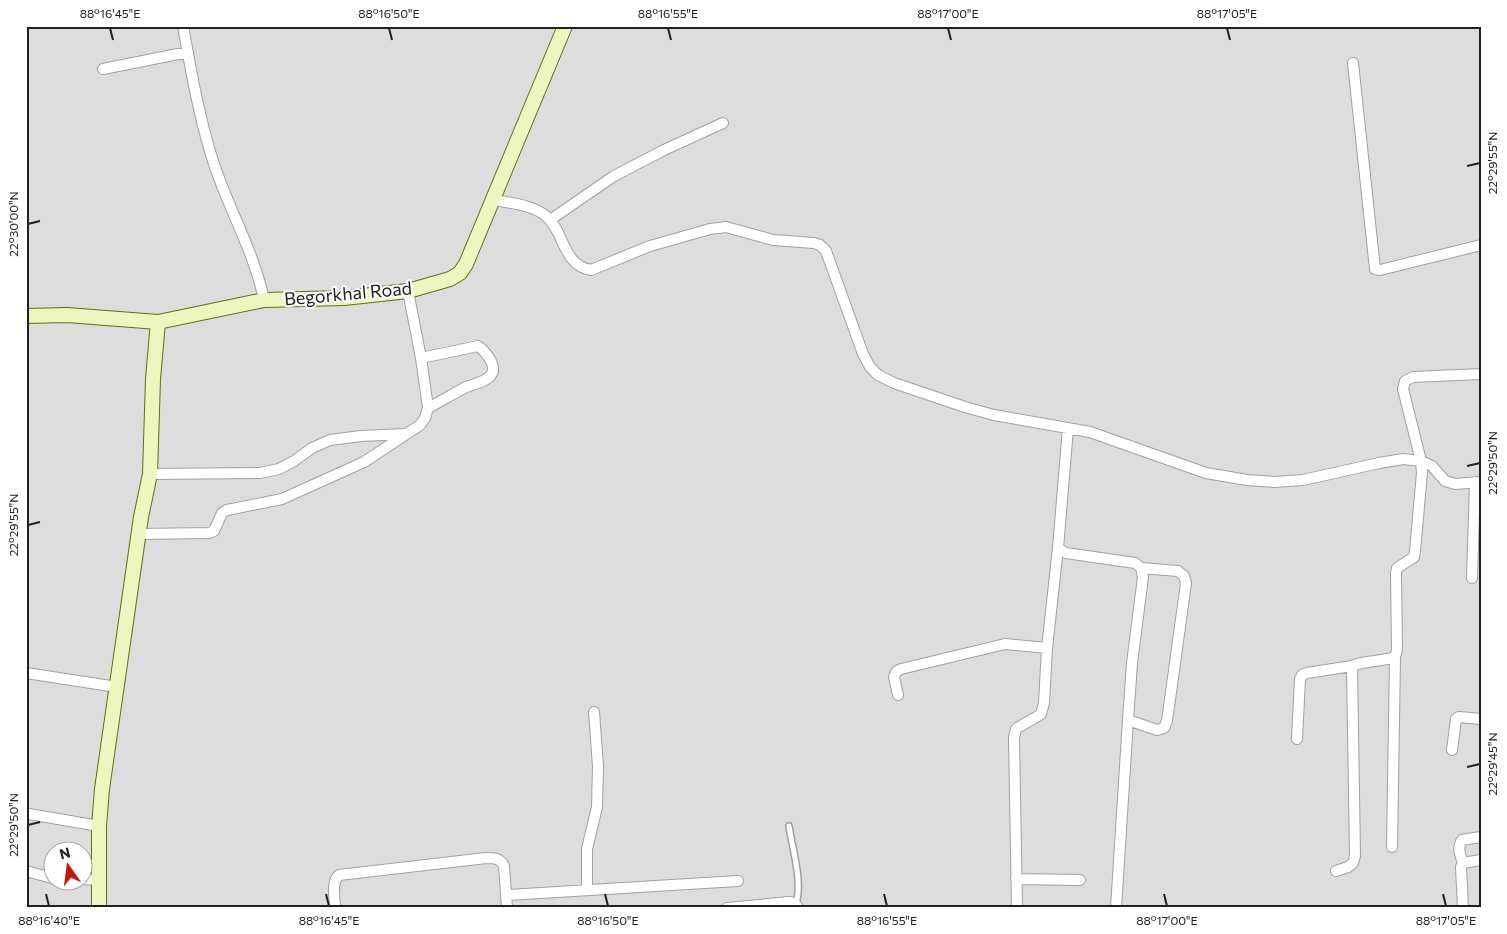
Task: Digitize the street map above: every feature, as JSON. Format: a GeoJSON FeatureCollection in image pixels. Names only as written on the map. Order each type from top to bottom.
{"type":"FeatureCollection","features":[{"type":"Feature","properties":{"kind":"street"},"geometry":{"type":"LineString","coordinates":[[183,26],[202,120],[213,161],[236,221],[253,258],[264,300]]}},
{"type":"Feature","properties":{"kind":"street","name":"Begorkhal Road"},"geometry":{"type":"LineString","coordinates":[[26,316],[67,315],[158,322],[264,300],[344,298],[408,291],[460,273],[466,264],[494,200],[519,134],[565,26]]}},
{"type":"Feature","properties":{"kind":"street"},"geometry":{"type":"LineString","coordinates":[[103,69],[188,52]]}},
{"type":"Feature","properties":{"kind":"street"},"geometry":{"type":"LineString","coordinates":[[1353,63],[1375,269],[1380,270],[1481,245]]}},
{"type":"Feature","properties":{"kind":"street"},"geometry":{"type":"LineString","coordinates":[[550,220],[614,176],[664,150],[723,123]]}},
{"type":"Feature","properties":{"kind":"street"},"geometry":{"type":"LineString","coordinates":[[494,200],[536,210],[544,214],[550,220],[572,261],[583,269],[591,270],[650,246],[710,228],[726,227],[773,240],[820,245],[826,251],[863,354],[870,367],[878,375],[894,383],[966,407],[994,415],[1090,432],[1206,473],[1246,480],[1274,482],[1303,480],[1403,459],[1421,461],[1432,466],[1445,481],[1455,484],[1478,482],[1472,578]]}},
{"type":"Feature","properties":{"kind":"street"},"geometry":{"type":"LineString","coordinates":[[139,534],[209,533],[214,531],[222,513],[227,510],[282,499],[364,462],[420,425],[425,418],[428,408],[421,358],[408,291]]}},
{"type":"Feature","properties":{"kind":"street"},"geometry":{"type":"LineString","coordinates":[[99,908],[99,826],[105,760],[139,534],[150,474],[153,379],[158,322]]}},
{"type":"Feature","properties":{"kind":"street"},"geometry":{"type":"LineString","coordinates":[[421,358],[478,346],[484,350],[494,368],[493,374],[488,378],[428,408]]}},
{"type":"Feature","properties":{"kind":"street"},"geometry":{"type":"LineString","coordinates":[[1392,847],[1395,656],[1397,650],[1396,573],[1401,564],[1410,561],[1414,557],[1422,473],[1421,461],[1403,389],[1405,381],[1413,377],[1481,374]]}},
{"type":"Feature","properties":{"kind":"street"},"geometry":{"type":"LineString","coordinates":[[1017,908],[1014,738],[1016,729],[1041,714],[1044,703],[1047,648],[1068,428]]}},
{"type":"Feature","properties":{"kind":"street"},"geometry":{"type":"LineString","coordinates":[[150,474],[260,473],[280,469],[312,448],[330,440],[361,436],[407,434]]}},
{"type":"Feature","properties":{"kind":"street"},"geometry":{"type":"LineString","coordinates":[[1058,548],[1066,553],[1135,563],[1142,568],[1178,572],[1184,576],[1186,583],[1168,721],[1164,728],[1157,730],[1128,720]]}},
{"type":"Feature","properties":{"kind":"street"},"geometry":{"type":"LineString","coordinates":[[1116,908],[1132,663],[1143,577],[1142,568]]}},
{"type":"Feature","properties":{"kind":"street"},"geometry":{"type":"LineString","coordinates":[[898,696],[894,678],[896,672],[901,669],[1006,644],[1047,648]]}},
{"type":"Feature","properties":{"kind":"street"},"geometry":{"type":"LineString","coordinates":[[1298,739],[1300,679],[1302,675],[1395,656]]}},
{"type":"Feature","properties":{"kind":"street"},"geometry":{"type":"LineString","coordinates":[[1336,871],[1348,867],[1353,863],[1355,856],[1352,666]]}},
{"type":"Feature","properties":{"kind":"street"},"geometry":{"type":"LineString","coordinates":[[26,673],[117,687]]}},
{"type":"Feature","properties":{"kind":"street"},"geometry":{"type":"LineString","coordinates":[[586,890],[587,849],[597,807],[598,766],[594,712]]}},
{"type":"Feature","properties":{"kind":"street"},"geometry":{"type":"LineString","coordinates":[[1452,750],[1456,719],[1458,717],[1481,719]]}},
{"type":"Feature","properties":{"kind":"street"},"geometry":{"type":"LineString","coordinates":[[29,814],[99,826]]}},
{"type":"Feature","properties":{"kind":"street"},"geometry":{"type":"LineString","coordinates":[[1462,908],[1461,867],[1463,862],[1459,844],[1462,840],[1481,838]]}},
{"type":"Feature","properties":{"kind":"street"},"geometry":{"type":"LineString","coordinates":[[335,908],[335,878],[339,875],[486,858],[497,858],[502,861],[508,908]]}},
{"type":"Feature","properties":{"kind":"street"},"geometry":{"type":"LineString","coordinates":[[1463,862],[1481,860]]}},
{"type":"Feature","properties":{"kind":"street"},"geometry":{"type":"LineString","coordinates":[[26,872],[42,876]]}},
{"type":"Feature","properties":{"kind":"street"},"geometry":{"type":"LineString","coordinates":[[1016,879],[1080,880]]}},
{"type":"Feature","properties":{"kind":"street"},"geometry":{"type":"LineString","coordinates":[[92,880],[99,880]]}},
{"type":"Feature","properties":{"kind":"street"},"geometry":{"type":"LineString","coordinates":[[507,895],[738,881]]}},
{"type":"Feature","properties":{"kind":"street"},"geometry":{"type":"LineString","coordinates":[[726,908],[789,902],[797,906]]}},
{"type":"Feature","properties":{"kind":"lane"},"geometry":{"type":"LineString","coordinates":[[789,826],[798,880],[797,906]]}},
{"type":"Feature","properties":{"kind":"shaded area"},"geometry":{"type":"Polygon","coordinates":[[[26,26],[1481,26],[1481,908],[26,908],[26,26]]]}}]}
